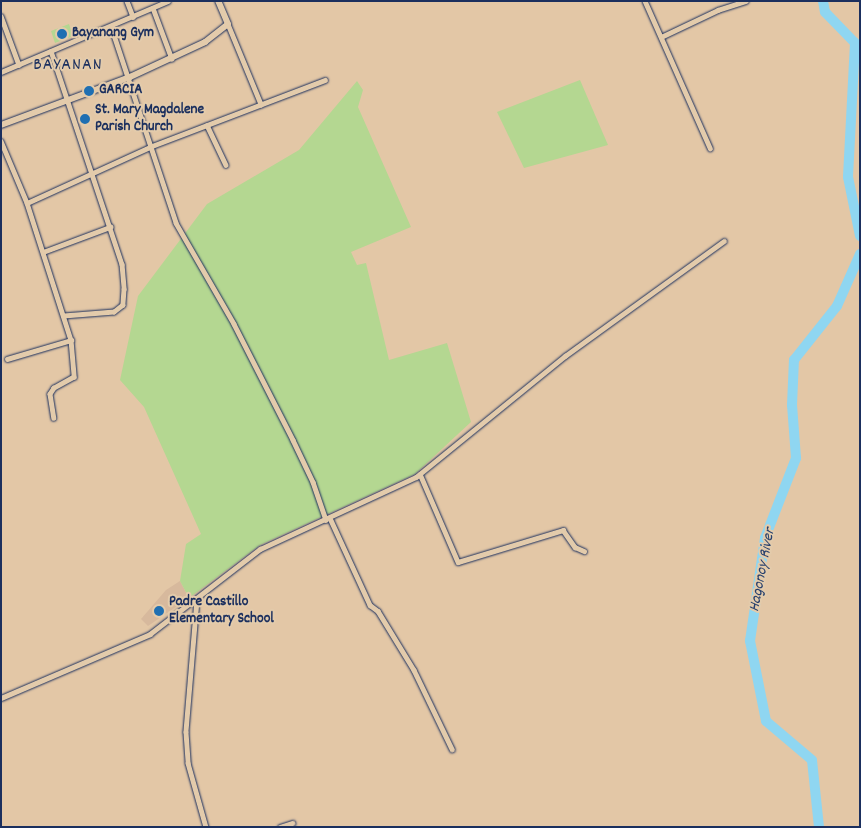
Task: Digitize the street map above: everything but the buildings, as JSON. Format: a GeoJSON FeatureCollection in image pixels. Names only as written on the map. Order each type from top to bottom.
{"type":"FeatureCollection","features":[{"type":"Feature","properties":{"kind":"street"},"geometry":{"type":"LineString","coordinates":[[127,1],[132,17]]}},
{"type":"Feature","properties":{"kind":"street"},"geometry":{"type":"LineString","coordinates":[[1,72],[168,1]]}},
{"type":"Feature","properties":{"kind":"street"},"geometry":{"type":"LineString","coordinates":[[218,1],[261,104]]}},
{"type":"Feature","properties":{"kind":"street"},"geometry":{"type":"LineString","coordinates":[[645,1],[710,148]]}},
{"type":"Feature","properties":{"kind":"street"},"geometry":{"type":"LineString","coordinates":[[661,36],[718,10],[746,1]]}},
{"type":"Feature","properties":{"kind":"street"},"geometry":{"type":"LineString","coordinates":[[153,8],[172,59]]}},
{"type":"Feature","properties":{"kind":"street"},"geometry":{"type":"LineString","coordinates":[[1,16],[19,65]]}},
{"type":"Feature","properties":{"kind":"street"},"geometry":{"type":"LineString","coordinates":[[1,125],[67,102],[172,59],[205,42],[228,24]]}},
{"type":"Feature","properties":{"kind":"street"},"geometry":{"type":"LineString","coordinates":[[111,26],[130,76],[176,223],[234,324],[293,440],[328,519],[370,605],[378,611],[414,670],[452,749]]}},
{"type":"Feature","properties":{"kind":"street"},"geometry":{"type":"LineString","coordinates":[[51,51],[67,102],[94,172],[122,264],[123,305],[114,312],[64,316]]}},
{"type":"Feature","properties":{"kind":"street"},"geometry":{"type":"LineString","coordinates":[[27,203],[152,146],[326,80]]}},
{"type":"Feature","properties":{"kind":"street"},"geometry":{"type":"LineString","coordinates":[[207,125],[226,165]]}},
{"type":"Feature","properties":{"kind":"street"},"geometry":{"type":"LineString","coordinates":[[1,141],[27,203],[71,340],[74,377],[54,388],[50,394],[54,418]]}},
{"type":"Feature","properties":{"kind":"street"},"geometry":{"type":"LineString","coordinates":[[43,252],[110,227]]}},
{"type":"Feature","properties":{"kind":"street"},"geometry":{"type":"LineString","coordinates":[[1,698],[150,634],[198,600],[260,549],[328,519],[420,474],[565,356],[724,241]]}},
{"type":"Feature","properties":{"kind":"street"},"geometry":{"type":"LineString","coordinates":[[8,359],[71,340]]}},
{"type":"Feature","properties":{"kind":"street"},"geometry":{"type":"LineString","coordinates":[[420,474],[458,562],[563,530],[575,547],[584,551]]}},
{"type":"Feature","properties":{"kind":"street"},"geometry":{"type":"LineString","coordinates":[[198,600],[186,732],[188,763],[206,827]]}},
{"type":"Feature","properties":{"kind":"street"},"geometry":{"type":"LineString","coordinates":[[280,827],[292,823]]}},
{"type":"Feature","properties":{"kind":"shaded area","name":"Padre Castillo Elementary School"},"geometry":{"type":"Polygon","coordinates":[[[180,581],[189,598],[148,626],[141,619],[166,590],[180,581]]]}},
{"type":"Feature","properties":{"kind":"green space","name":"Bayanang Gym"},"geometry":{"type":"Polygon","coordinates":[[[69,24],[73,36],[55,43],[51,31],[69,24]]]}},
{"type":"Feature","properties":{"kind":"green space"},"geometry":{"type":"Polygon","coordinates":[[[580,80],[608,145],[524,168],[497,112],[580,80]]]}},
{"type":"Feature","properties":{"kind":"green space"},"geometry":{"type":"Polygon","coordinates":[[[357,81],[363,90],[358,107],[411,227],[351,252],[357,265],[366,263],[389,360],[447,343],[471,422],[415,474],[260,545],[189,598],[180,581],[186,544],[201,534],[144,407],[120,380],[138,296],[207,204],[299,150],[357,81]]]}},
{"type":"Feature","properties":{"kind":"waterway","name":"Hagonoy River"},"geometry":{"type":"LineString","coordinates":[[823,1],[825,12],[855,43],[848,177],[860,236]]}},
{"type":"Feature","properties":{"kind":"waterway","name":"Hagonoy River"},"geometry":{"type":"LineString","coordinates":[[819,827],[812,760],[766,721],[750,641],[765,538],[796,458],[792,405],[794,360],[837,306],[860,254]]}},
{"type":"Feature","properties":{"kind":"place","name":"Bayanang Gym"},"geometry":{"type":"Point","coordinates":[62,34]}},
{"type":"Feature","properties":{"kind":"place","name":"GARCIA"},"geometry":{"type":"Point","coordinates":[89,91]}},
{"type":"Feature","properties":{"kind":"place","name":"St. Mary Magdalene Parish Church"},"geometry":{"type":"Point","coordinates":[85,119]}},
{"type":"Feature","properties":{"kind":"place","name":"Padre Castillo Elementary School"},"geometry":{"type":"Point","coordinates":[159,611]}},
{"type":"Feature","properties":{"kind":"district","name":"BAYANAN"},"geometry":{"type":"Point","coordinates":[68,66]}}]}
